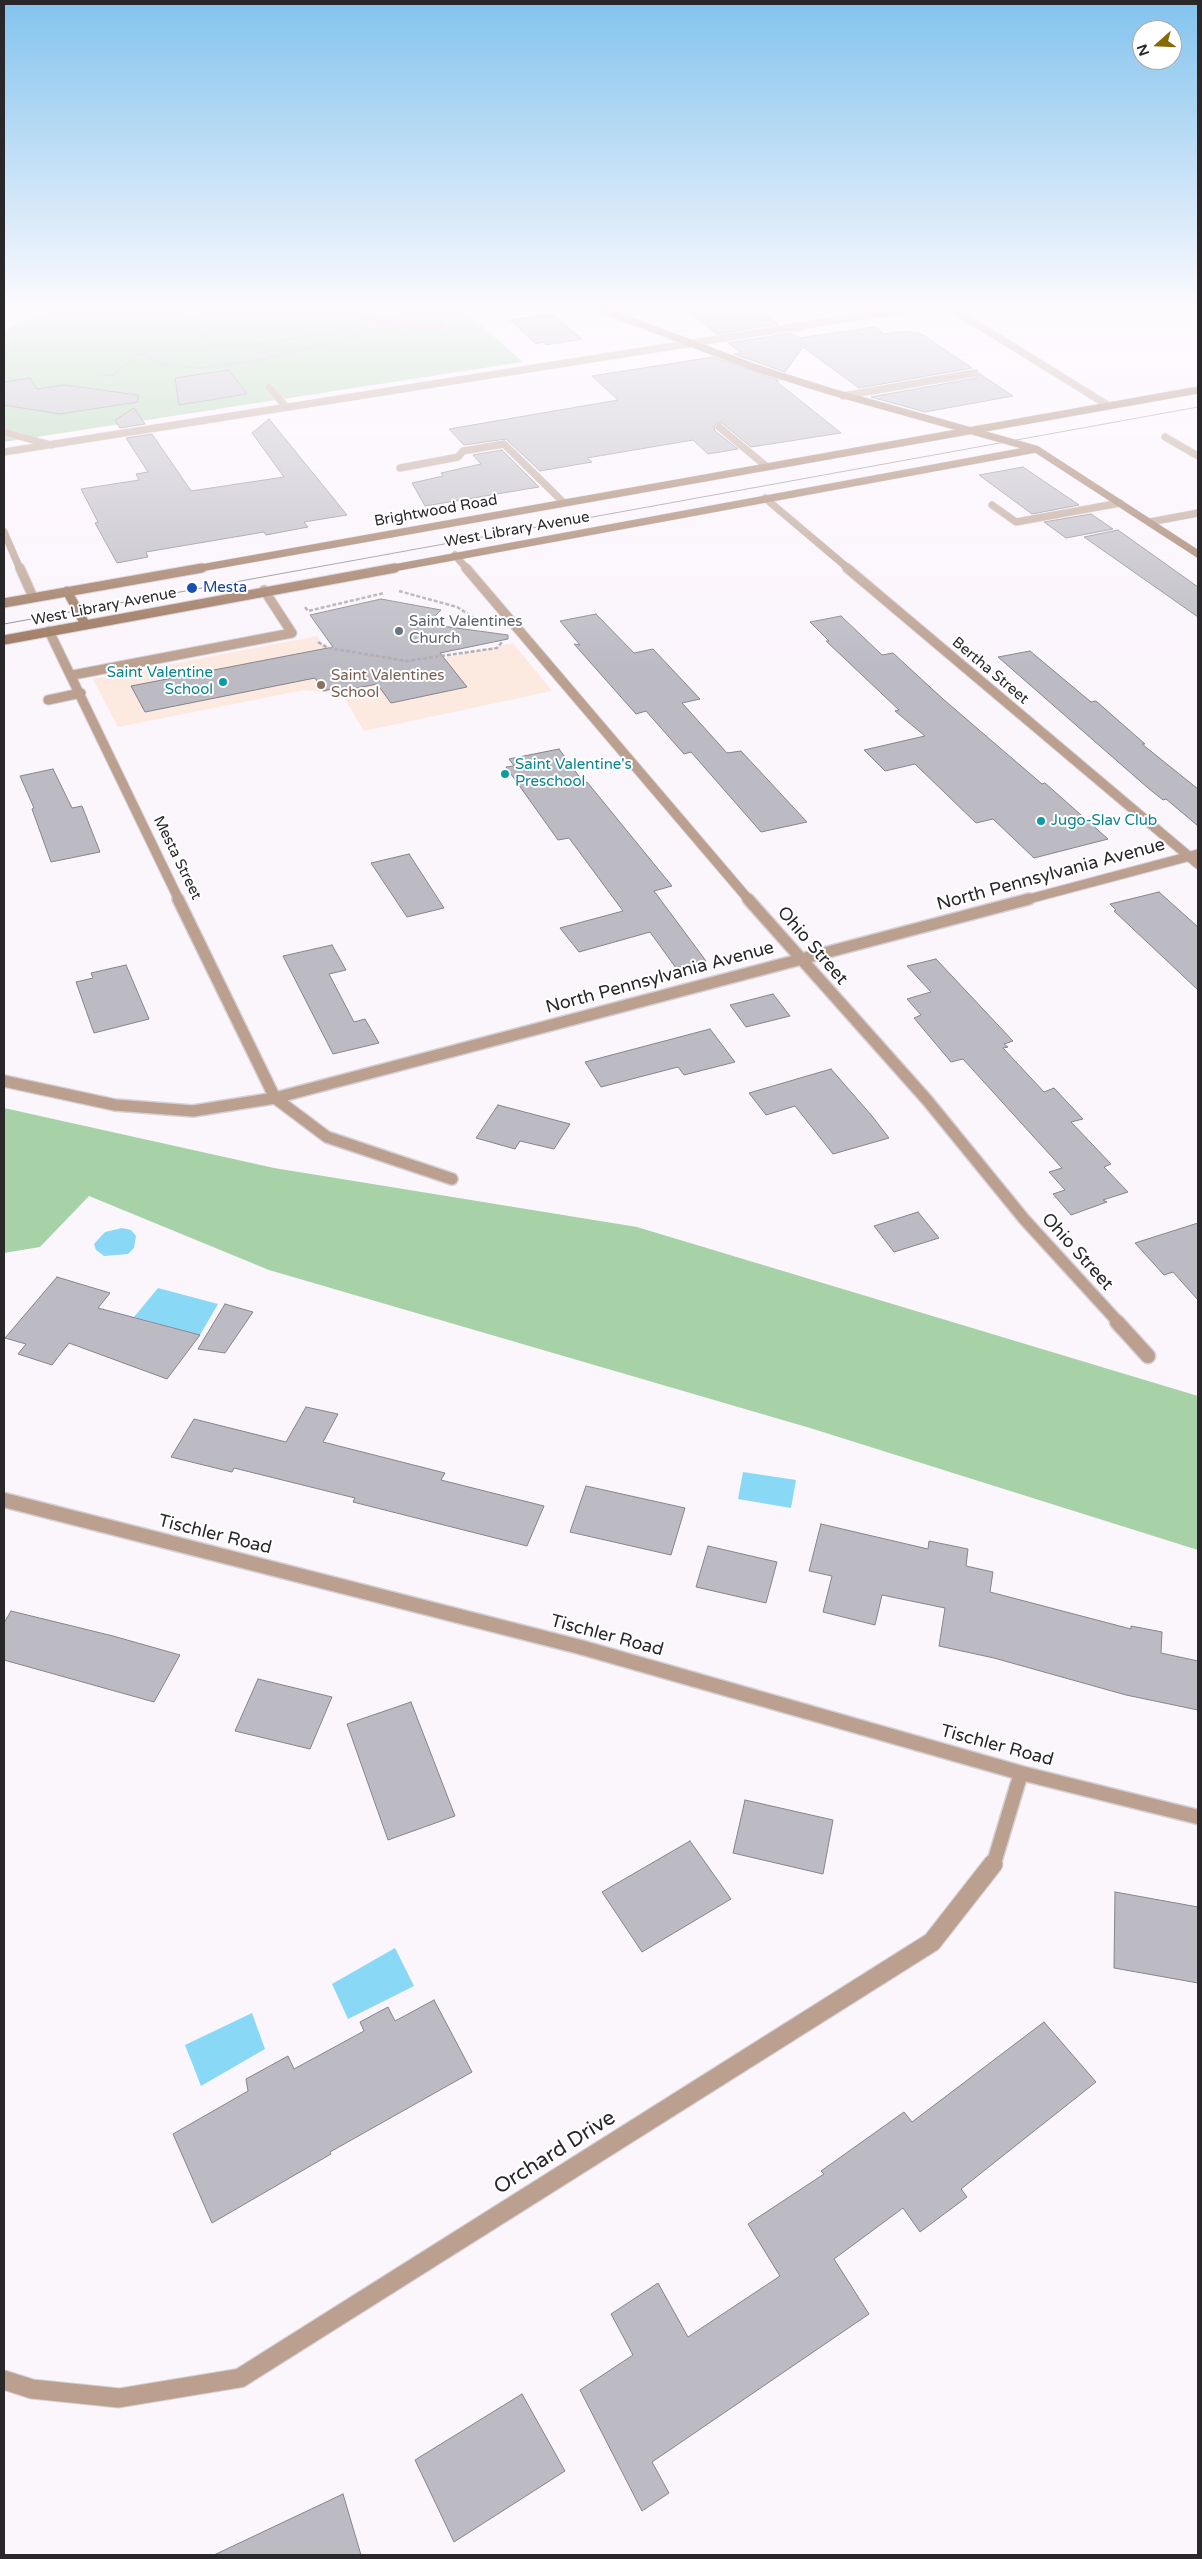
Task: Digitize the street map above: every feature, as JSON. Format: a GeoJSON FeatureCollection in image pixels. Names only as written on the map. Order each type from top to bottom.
{"type":"FeatureCollection","features":[{"type":"Feature","properties":{"kind":"street"},"geometry":{"type":"LineString","coordinates":[[4,452],[141,429]]}},
{"type":"Feature","properties":{"kind":"street"},"geometry":{"type":"LineString","coordinates":[[722,429],[766,466]]}},
{"type":"Feature","properties":{"kind":"street","name":"Brightwood Road"},"geometry":{"type":"LineString","coordinates":[[4,603],[971,429]]}},
{"type":"Feature","properties":{"kind":"street"},"geometry":{"type":"LineString","coordinates":[[968,430],[1004,438],[1036,449],[1198,554]]}},
{"type":"Feature","properties":{"kind":"street"},"geometry":{"type":"LineString","coordinates":[[4,432],[51,444]]}},
{"type":"Feature","properties":{"kind":"street"},"geometry":{"type":"LineString","coordinates":[[1166,437],[1198,456]]}},
{"type":"Feature","properties":{"kind":"street"},"geometry":{"type":"LineString","coordinates":[[400,468],[458,457],[463,451],[504,444],[563,502]]}},
{"type":"Feature","properties":{"kind":"street","name":"West Library Avenue"},"geometry":{"type":"LineString","coordinates":[[4,640],[264,590],[1036,449]]}},
{"type":"Feature","properties":{"kind":"street","name":"Bertha Street"},"geometry":{"type":"LineString","coordinates":[[765,498],[1194,855],[1198,864]]}},
{"type":"Feature","properties":{"kind":"street"},"geometry":{"type":"LineString","coordinates":[[992,505],[1016,522],[1120,502]]}},
{"type":"Feature","properties":{"kind":"street"},"geometry":{"type":"LineString","coordinates":[[1150,522],[1198,513]]}},
{"type":"Feature","properties":{"kind":"street"},"geometry":{"type":"LineString","coordinates":[[4,534],[34,597]]}},
{"type":"Feature","properties":{"kind":"street","name":"Ohio Street"},"geometry":{"type":"LineString","coordinates":[[455,555],[799,959],[927,1100],[1024,1219],[1148,1356]]}},
{"type":"Feature","properties":{"kind":"street"},"geometry":{"type":"LineString","coordinates":[[73,675],[292,632],[264,590]]}},
{"type":"Feature","properties":{"kind":"street"},"geometry":{"type":"LineString","coordinates":[[67,591],[85,624]]}},
{"type":"Feature","properties":{"kind":"street","name":"Mesta Street"},"geometry":{"type":"LineString","coordinates":[[50,631],[73,675],[275,1098]]}},
{"type":"Feature","properties":{"kind":"street"},"geometry":{"type":"LineString","coordinates":[[48,700],[81,693]]}},
{"type":"Feature","properties":{"kind":"street","name":"North Pennsylvania Avenue"},"geometry":{"type":"LineString","coordinates":[[4,1080],[115,1104],[193,1111],[275,1098],[1194,855]]}},
{"type":"Feature","properties":{"kind":"street"},"geometry":{"type":"LineString","coordinates":[[275,1098],[327,1137],[452,1179]]}},
{"type":"Feature","properties":{"kind":"street","name":"Tischler Road"},"geometry":{"type":"LineString","coordinates":[[4,1500],[580,1647],[1021,1773],[1198,1817]]}},
{"type":"Feature","properties":{"kind":"street","name":"Orchard Drive"},"geometry":{"type":"LineString","coordinates":[[4,2380],[32,2389],[119,2398],[240,2378],[932,1942],[993,1866],[1021,1773]]}},
{"type":"Feature","properties":{"kind":"path"},"geometry":{"type":"LineString","coordinates":[[405,593],[457,607],[478,623],[486,625]]}},
{"type":"Feature","properties":{"kind":"path"},"geometry":{"type":"LineString","coordinates":[[318,642],[328,648],[407,661],[443,654],[460,655],[497,648],[504,640]]}},
{"type":"Feature","properties":{"kind":"shaded area","name":"Saint Valentines School"},"geometry":{"type":"Polygon","coordinates":[[[317,636],[324,646],[417,664],[513,643],[552,691],[364,731],[342,694],[304,690],[118,727],[93,679],[317,636]]]}},
{"type":"Feature","properties":{"kind":"green space"},"geometry":{"type":"Polygon","coordinates":[[[4,429],[86,429],[4,442],[4,429]]]}},
{"type":"Feature","properties":{"kind":"green space"},"geometry":{"type":"Polygon","coordinates":[[[4,1108],[274,1168],[637,1227],[1198,1396],[1198,1550],[810,1428],[269,1270],[89,1196],[40,1247],[4,1253],[4,1108]]]}},
{"type":"Feature","properties":{"kind":"water"},"geometry":{"type":"Polygon","coordinates":[[[122,1228],[131,1230],[136,1236],[134,1248],[128,1254],[104,1256],[96,1250],[94,1244],[105,1232],[122,1228]]]}},
{"type":"Feature","properties":{"kind":"water"},"geometry":{"type":"Polygon","coordinates":[[[158,1288],[218,1304],[200,1335],[134,1317],[158,1288]]]}},
{"type":"Feature","properties":{"kind":"water"},"geometry":{"type":"Polygon","coordinates":[[[743,1472],[796,1480],[791,1508],[738,1499],[743,1472]]]}},
{"type":"Feature","properties":{"kind":"water"},"geometry":{"type":"Polygon","coordinates":[[[395,1948],[414,1986],[348,2019],[332,1984],[395,1948]]]}},
{"type":"Feature","properties":{"kind":"water"},"geometry":{"type":"Polygon","coordinates":[[[252,2013],[265,2049],[201,2086],[185,2045],[252,2013]]]}},
{"type":"Feature","properties":{"kind":"building"},"geometry":{"type":"Polygon","coordinates":[[[256,429],[277,429],[347,515],[304,522],[308,527],[266,535],[264,532],[146,552],[148,557],[117,563],[95,523],[98,522],[81,489],[139,480],[136,474],[148,472],[126,438],[152,434],[191,491],[284,477],[252,433],[256,429]]]}},
{"type":"Feature","properties":{"kind":"building"},"geometry":{"type":"Polygon","coordinates":[[[449,429],[715,429],[738,449],[708,454],[693,440],[587,458],[592,462],[540,471],[506,439],[464,445],[449,429]]]}},
{"type":"Feature","properties":{"kind":"building"},"geometry":{"type":"Polygon","coordinates":[[[730,429],[837,429],[841,433],[751,447],[730,429]]]}},
{"type":"Feature","properties":{"kind":"building"},"geometry":{"type":"Polygon","coordinates":[[[502,450],[539,487],[425,506],[412,483],[443,476],[441,473],[481,464],[473,455],[502,450]]]}},
{"type":"Feature","properties":{"kind":"building"},"geometry":{"type":"Polygon","coordinates":[[[1023,467],[1079,505],[1032,514],[979,475],[1023,467]]]}},
{"type":"Feature","properties":{"kind":"building"},"geometry":{"type":"Polygon","coordinates":[[[1091,514],[1113,529],[1066,538],[1044,522],[1091,514]]]}},
{"type":"Feature","properties":{"kind":"building"},"geometry":{"type":"Polygon","coordinates":[[[1118,530],[1198,587],[1198,617],[1084,537],[1118,530]]]}},
{"type":"Feature","properties":{"kind":"building"},"geometry":{"type":"Polygon","coordinates":[[[381,599],[441,610],[427,624],[508,635],[508,639],[440,653],[467,687],[391,703],[377,684],[337,692],[336,688],[323,691],[315,678],[145,712],[131,686],[333,647],[310,615],[381,599]]]}},
{"type":"Feature","properties":{"kind":"building"},"geometry":{"type":"Polygon","coordinates":[[[596,614],[634,653],[653,649],[700,699],[682,703],[727,753],[741,751],[807,822],[761,832],[691,752],[684,754],[646,711],[636,714],[574,644],[580,645],[560,621],[596,614]]]}},
{"type":"Feature","properties":{"kind":"building"},"geometry":{"type":"Polygon","coordinates":[[[841,616],[882,655],[893,653],[943,699],[1042,784],[1045,783],[1108,839],[1034,858],[993,819],[976,823],[915,764],[885,771],[864,750],[925,736],[895,711],[899,710],[826,641],[829,641],[810,622],[841,616]]]}},
{"type":"Feature","properties":{"kind":"building"},"geometry":{"type":"Polygon","coordinates":[[[1030,651],[1091,702],[1096,701],[1145,744],[1142,744],[1198,789],[1198,826],[1166,799],[1163,800],[1148,788],[998,657],[1030,651]]]}},
{"type":"Feature","properties":{"kind":"building"},"geometry":{"type":"Polygon","coordinates":[[[559,749],[584,783],[587,782],[672,886],[654,891],[706,961],[676,968],[650,932],[579,952],[560,928],[623,911],[569,838],[558,840],[506,767],[514,766],[509,759],[559,749]]]}},
{"type":"Feature","properties":{"kind":"building"},"geometry":{"type":"Polygon","coordinates":[[[53,769],[72,808],[82,806],[100,852],[51,862],[32,809],[34,808],[20,776],[53,769]]]}},
{"type":"Feature","properties":{"kind":"building"},"geometry":{"type":"Polygon","coordinates":[[[409,854],[444,908],[407,917],[371,863],[409,854]]]}},
{"type":"Feature","properties":{"kind":"building"},"geometry":{"type":"Polygon","coordinates":[[[1159,892],[1198,927],[1198,990],[1114,911],[1116,910],[1110,904],[1159,892]]]}},
{"type":"Feature","properties":{"kind":"building"},"geometry":{"type":"Polygon","coordinates":[[[332,945],[346,970],[329,974],[354,1022],[365,1019],[379,1043],[333,1054],[283,956],[332,945]]]}},
{"type":"Feature","properties":{"kind":"building"},"geometry":{"type":"Polygon","coordinates":[[[936,959],[1013,1041],[1004,1044],[1008,1047],[1003,1048],[1044,1092],[1054,1088],[1083,1119],[1071,1122],[1111,1164],[1104,1167],[1128,1192],[1103,1200],[1107,1202],[1071,1215],[1053,1194],[1065,1190],[1049,1172],[1062,1168],[963,1059],[951,1062],[914,1018],[921,1015],[907,999],[931,992],[907,966],[936,959]]]}},
{"type":"Feature","properties":{"kind":"building"},"geometry":{"type":"Polygon","coordinates":[[[126,965],[149,1019],[94,1033],[76,982],[93,978],[91,973],[126,965]]]}},
{"type":"Feature","properties":{"kind":"building"},"geometry":{"type":"Polygon","coordinates":[[[773,994],[790,1016],[746,1027],[730,1005],[773,994]]]}},
{"type":"Feature","properties":{"kind":"building"},"geometry":{"type":"Polygon","coordinates":[[[710,1029],[735,1062],[684,1075],[678,1067],[601,1087],[585,1062],[710,1029]]]}},
{"type":"Feature","properties":{"kind":"building"},"geometry":{"type":"Polygon","coordinates":[[[831,1069],[889,1138],[833,1154],[795,1106],[766,1115],[749,1093],[831,1069]]]}},
{"type":"Feature","properties":{"kind":"building"},"geometry":{"type":"Polygon","coordinates":[[[498,1105],[570,1124],[554,1149],[520,1141],[515,1149],[476,1138],[498,1105]]]}},
{"type":"Feature","properties":{"kind":"building"},"geometry":{"type":"Polygon","coordinates":[[[918,1212],[939,1238],[894,1252],[874,1226],[918,1212]]]}},
{"type":"Feature","properties":{"kind":"building"},"geometry":{"type":"Polygon","coordinates":[[[1198,1223],[1198,1300],[1173,1272],[1164,1275],[1135,1243],[1198,1223]]]}},
{"type":"Feature","properties":{"kind":"building"},"geometry":{"type":"Polygon","coordinates":[[[57,1277],[110,1293],[98,1308],[200,1335],[167,1379],[69,1343],[52,1365],[18,1354],[26,1344],[5,1338],[57,1277]]]}},
{"type":"Feature","properties":{"kind":"building"},"geometry":{"type":"Polygon","coordinates":[[[225,1304],[253,1312],[225,1353],[198,1349],[225,1304]]]}},
{"type":"Feature","properties":{"kind":"building"},"geometry":{"type":"Polygon","coordinates":[[[306,1407],[338,1414],[323,1442],[445,1473],[441,1480],[544,1506],[527,1546],[353,1502],[355,1498],[234,1468],[232,1472],[171,1457],[194,1419],[286,1442],[306,1407]]]}},
{"type":"Feature","properties":{"kind":"building"},"geometry":{"type":"Polygon","coordinates":[[[586,1486],[685,1508],[671,1555],[570,1532],[586,1486]]]}},
{"type":"Feature","properties":{"kind":"building"},"geometry":{"type":"Polygon","coordinates":[[[821,1524],[928,1549],[929,1541],[968,1549],[966,1566],[993,1572],[990,1592],[1131,1629],[1131,1626],[1162,1632],[1161,1653],[1198,1661],[1198,1710],[1126,1695],[994,1658],[939,1646],[945,1608],[882,1595],[875,1625],[823,1612],[832,1576],[809,1571],[821,1524]]]}},
{"type":"Feature","properties":{"kind":"building"},"geometry":{"type":"Polygon","coordinates":[[[708,1546],[777,1562],[766,1603],[696,1587],[708,1546]]]}},
{"type":"Feature","properties":{"kind":"building"},"geometry":{"type":"Polygon","coordinates":[[[11,1611],[113,1636],[180,1655],[154,1702],[4,1660],[4,1623],[11,1611]]]}},
{"type":"Feature","properties":{"kind":"building"},"geometry":{"type":"Polygon","coordinates":[[[258,1679],[332,1697],[310,1749],[235,1731],[258,1679]]]}},
{"type":"Feature","properties":{"kind":"building"},"geometry":{"type":"Polygon","coordinates":[[[411,1702],[455,1816],[388,1840],[347,1724],[411,1702]]]}},
{"type":"Feature","properties":{"kind":"building"},"geometry":{"type":"Polygon","coordinates":[[[745,1800],[833,1820],[823,1874],[733,1853],[745,1800]]]}},
{"type":"Feature","properties":{"kind":"building"},"geometry":{"type":"Polygon","coordinates":[[[690,1841],[731,1899],[642,1952],[602,1892],[690,1841]]]}},
{"type":"Feature","properties":{"kind":"building"},"geometry":{"type":"Polygon","coordinates":[[[1115,1892],[1198,1907],[1198,1983],[1114,1968],[1115,1892]]]}},
{"type":"Feature","properties":{"kind":"building"},"geometry":{"type":"Polygon","coordinates":[[[434,2000],[472,2072],[330,2152],[331,2154],[212,2223],[173,2134],[248,2091],[246,2079],[288,2056],[294,2069],[364,2031],[360,2022],[388,2007],[395,2021],[434,2000]]]}},
{"type":"Feature","properties":{"kind":"building"},"geometry":{"type":"Polygon","coordinates":[[[1044,2022],[1096,2082],[961,2189],[967,2197],[920,2232],[903,2208],[834,2259],[869,2314],[652,2462],[669,2493],[642,2511],[580,2390],[633,2355],[611,2314],[658,2283],[688,2337],[780,2276],[748,2224],[824,2174],[821,2171],[904,2112],[912,2122],[1044,2022]]]}},
{"type":"Feature","properties":{"kind":"building"},"geometry":{"type":"Polygon","coordinates":[[[522,2394],[565,2471],[454,2542],[415,2460],[522,2394]]]}},
{"type":"Feature","properties":{"kind":"building"},"geometry":{"type":"Polygon","coordinates":[[[343,2494],[361,2555],[214,2555],[343,2494]]]}},
{"type":"Feature","properties":{"kind":"tram line"},"geometry":{"type":"LineString","coordinates":[[4,624],[1075,429]]}},
{"type":"Feature","properties":{"kind":"place","name":"Mesta"},"geometry":{"type":"Point","coordinates":[192,588]}},
{"type":"Feature","properties":{"kind":"place","name":"Saint Valentines Church"},"geometry":{"type":"Point","coordinates":[399,631]}},
{"type":"Feature","properties":{"kind":"place","name":"Saint Valentine School"},"geometry":{"type":"Point","coordinates":[223,682]}},
{"type":"Feature","properties":{"kind":"place","name":"Saint Valentines School"},"geometry":{"type":"Point","coordinates":[321,685]}},
{"type":"Feature","properties":{"kind":"place","name":"Saint Valentine's Preschool"},"geometry":{"type":"Point","coordinates":[505,774]}},
{"type":"Feature","properties":{"kind":"place","name":"Jugo-Slav Club"},"geometry":{"type":"Point","coordinates":[1041,821]}}]}
